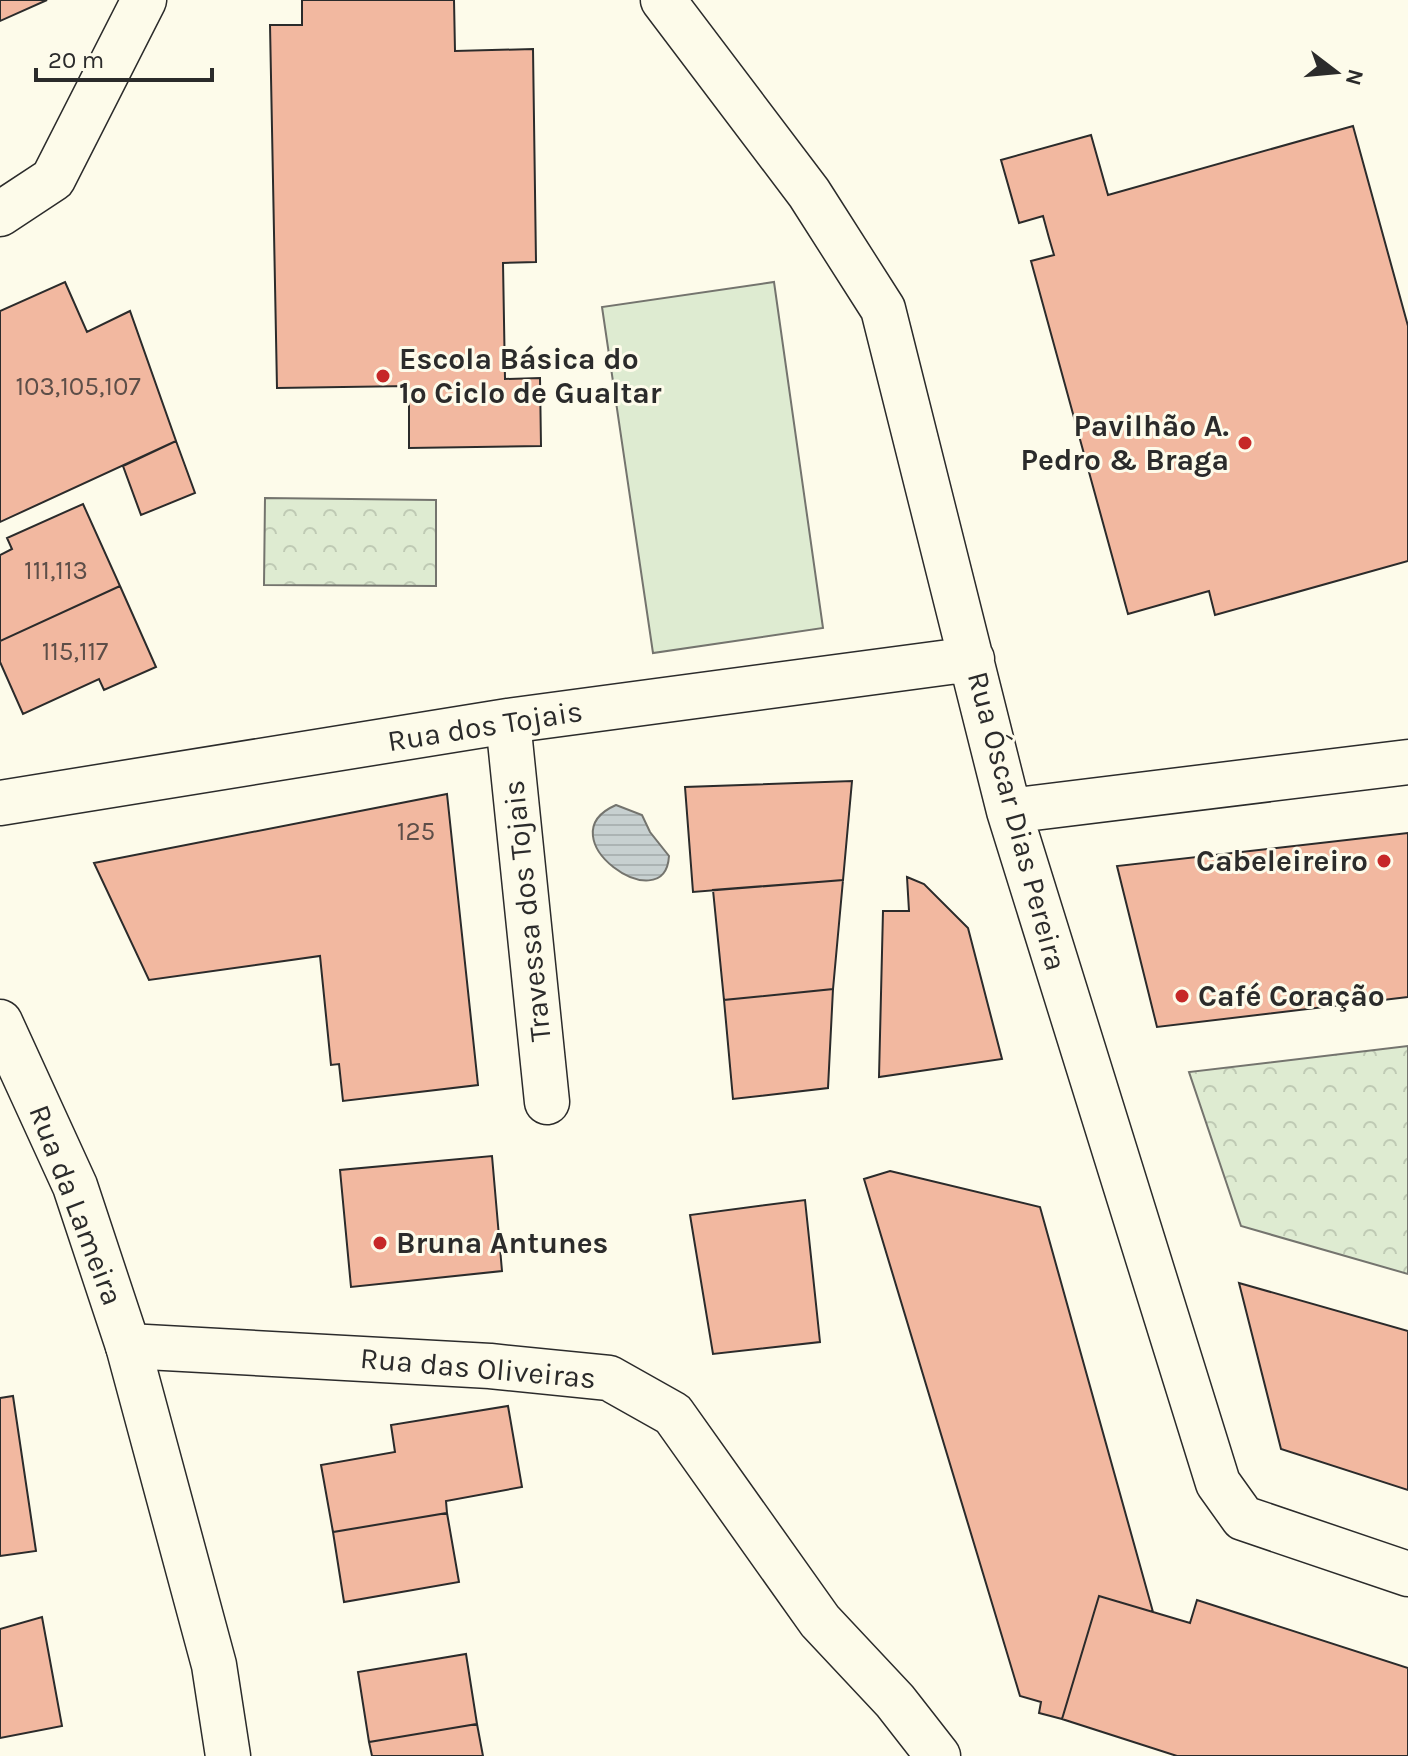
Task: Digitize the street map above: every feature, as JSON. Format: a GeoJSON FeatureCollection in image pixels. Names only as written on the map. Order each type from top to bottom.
{"type":"FeatureCollection","features":[{"type":"Feature","properties":{"kind":"street"},"geometry":{"type":"LineString","coordinates":[[0,214],[53,179],[144,0]]}},
{"type":"Feature","properties":{"kind":"street","name":"Rua Óscar Dias Pereira"},"geometry":{"type":"LineString","coordinates":[[663,0],[809,193],[883,309],[1009,811],[1218,1483],[1243,1518],[1408,1574]]}},
{"type":"Feature","properties":{"kind":"street","name":"Rua dos Tojais"},"geometry":{"type":"LineString","coordinates":[[0,803],[508,721],[972,659]]}},
{"type":"Feature","properties":{"kind":"street","name":"Travessa dos Tojais"},"geometry":{"type":"LineString","coordinates":[[508,721],[547,1102]]}},
{"type":"Feature","properties":{"kind":"street"},"geometry":{"type":"LineString","coordinates":[[1009,811],[1408,762]]}},
{"type":"Feature","properties":{"kind":"street","name":"Rua da Lameira"},"geometry":{"type":"LineString","coordinates":[[0,1022],[75,1186],[128,1346],[214,1665],[228,1756]]}},
{"type":"Feature","properties":{"kind":"street","name":"Rua das Oliveiras"},"geometry":{"type":"LineString","coordinates":[[128,1346],[490,1366],[609,1378],[673,1414],[820,1621],[895,1701],[938,1756]]}},
{"type":"Feature","properties":{"kind":"green space"},"geometry":{"type":"Polygon","coordinates":[[[774,282],[823,628],[653,653],[602,307],[774,282]]]}},
{"type":"Feature","properties":{"kind":"green space"},"geometry":{"type":"Polygon","coordinates":[[[265,498],[436,500],[436,586],[264,585],[265,498]]]}},
{"type":"Feature","properties":{"kind":"green space"},"geometry":{"type":"Polygon","coordinates":[[[1408,1046],[1408,1274],[1241,1226],[1189,1072],[1408,1046]]]}},
{"type":"Feature","properties":{"kind":"shaded area"},"geometry":{"type":"Polygon","coordinates":[[[616,805],[642,815],[650,832],[669,856],[663,874],[649,880],[631,877],[614,867],[600,853],[593,836],[597,819],[616,805]]]}},
{"type":"Feature","properties":{"kind":"building"},"geometry":{"type":"Polygon","coordinates":[[[0,0],[47,0],[0,21],[0,0]]]}},
{"type":"Feature","properties":{"kind":"building"},"geometry":{"type":"Polygon","coordinates":[[[302,0],[454,0],[455,51],[533,49],[536,262],[503,263],[505,379],[540,378],[541,446],[409,448],[409,386],[277,388],[270,25],[302,25],[302,0]]]}},
{"type":"Feature","properties":{"kind":"building","name":"Pavilhão A. Pedro & Braga"},"geometry":{"type":"Polygon","coordinates":[[[1353,126],[1408,326],[1408,561],[1215,615],[1209,591],[1128,614],[1031,261],[1054,255],[1043,216],[1019,223],[1001,160],[1091,135],[1108,195],[1353,126]]]}},
{"type":"Feature","properties":{"kind":"building"},"geometry":{"type":"Polygon","coordinates":[[[65,282],[87,332],[130,311],[176,441],[0,522],[0,311],[65,282]]]}},
{"type":"Feature","properties":{"kind":"building"},"geometry":{"type":"Polygon","coordinates":[[[176,441],[195,493],[141,515],[123,466],[176,441]]]}},
{"type":"Feature","properties":{"kind":"building"},"geometry":{"type":"Polygon","coordinates":[[[83,504],[120,586],[0,641],[0,555],[12,549],[7,538],[83,504]]]}},
{"type":"Feature","properties":{"kind":"building"},"geometry":{"type":"Polygon","coordinates":[[[120,586],[156,667],[104,690],[99,679],[23,714],[0,662],[0,641],[120,586]]]}},
{"type":"Feature","properties":{"kind":"building"},"geometry":{"type":"Polygon","coordinates":[[[852,781],[843,880],[693,892],[685,787],[852,781]]]}},
{"type":"Feature","properties":{"kind":"building"},"geometry":{"type":"Polygon","coordinates":[[[447,794],[478,1085],[343,1101],[339,1064],[331,1065],[320,956],[149,980],[94,863],[447,794]]]}},
{"type":"Feature","properties":{"kind":"building"},"geometry":{"type":"Polygon","coordinates":[[[1408,833],[1408,997],[1157,1027],[1117,866],[1408,833]]]}},
{"type":"Feature","properties":{"kind":"building"},"geometry":{"type":"Polygon","coordinates":[[[907,877],[924,884],[968,928],[1002,1059],[879,1077],[883,911],[909,911],[907,877]]]}},
{"type":"Feature","properties":{"kind":"building"},"geometry":{"type":"Polygon","coordinates":[[[843,880],[833,989],[724,1000],[713,890],[843,880]]]}},
{"type":"Feature","properties":{"kind":"building"},"geometry":{"type":"Polygon","coordinates":[[[833,989],[828,1088],[733,1099],[724,1000],[833,989]]]}},
{"type":"Feature","properties":{"kind":"building"},"geometry":{"type":"Polygon","coordinates":[[[492,1156],[502,1271],[351,1287],[340,1170],[492,1156]]]}},
{"type":"Feature","properties":{"kind":"building"},"geometry":{"type":"Polygon","coordinates":[[[890,1171],[1040,1207],[1153,1612],[1099,1596],[1062,1719],[1039,1713],[1041,1702],[1020,1696],[864,1179],[890,1171]]]}},
{"type":"Feature","properties":{"kind":"building"},"geometry":{"type":"Polygon","coordinates":[[[805,1200],[820,1342],[713,1354],[690,1215],[805,1200]]]}},
{"type":"Feature","properties":{"kind":"building"},"geometry":{"type":"Polygon","coordinates":[[[1239,1283],[1408,1331],[1408,1490],[1281,1449],[1239,1283]]]}},
{"type":"Feature","properties":{"kind":"building"},"geometry":{"type":"Polygon","coordinates":[[[13,1396],[36,1551],[0,1556],[0,1398],[13,1396]]]}},
{"type":"Feature","properties":{"kind":"building"},"geometry":{"type":"Polygon","coordinates":[[[508,1406],[522,1487],[446,1501],[447,1513],[333,1532],[321,1465],[395,1452],[391,1425],[508,1406]]]}},
{"type":"Feature","properties":{"kind":"building"},"geometry":{"type":"Polygon","coordinates":[[[447,1513],[459,1582],[344,1602],[333,1532],[447,1513]]]}},
{"type":"Feature","properties":{"kind":"building"},"geometry":{"type":"Polygon","coordinates":[[[1099,1596],[1190,1623],[1197,1600],[1408,1668],[1408,1756],[1177,1756],[1062,1719],[1099,1596]]]}},
{"type":"Feature","properties":{"kind":"building"},"geometry":{"type":"Polygon","coordinates":[[[42,1617],[62,1726],[0,1738],[0,1629],[42,1617]]]}},
{"type":"Feature","properties":{"kind":"building"},"geometry":{"type":"Polygon","coordinates":[[[466,1654],[477,1724],[369,1742],[358,1672],[466,1654]]]}},
{"type":"Feature","properties":{"kind":"building"},"geometry":{"type":"Polygon","coordinates":[[[477,1724],[483,1756],[372,1756],[369,1742],[477,1724]]]}},
{"type":"Feature","properties":{"kind":"place","name":"Escola Básica do 1º Ciclo de Gualtar"},"geometry":{"type":"Point","coordinates":[383,376]}},
{"type":"Feature","properties":{"kind":"place","name":"Pavilhão A. Pedro & Braga"},"geometry":{"type":"Point","coordinates":[1245,443]}},
{"type":"Feature","properties":{"kind":"place","name":"Cabeleireiro"},"geometry":{"type":"Point","coordinates":[1384,861]}},
{"type":"Feature","properties":{"kind":"place","name":"Café Coração"},"geometry":{"type":"Point","coordinates":[1182,996]}},
{"type":"Feature","properties":{"kind":"place","name":"Bruna Antunes"},"geometry":{"type":"Point","coordinates":[380,1243]}}]}
